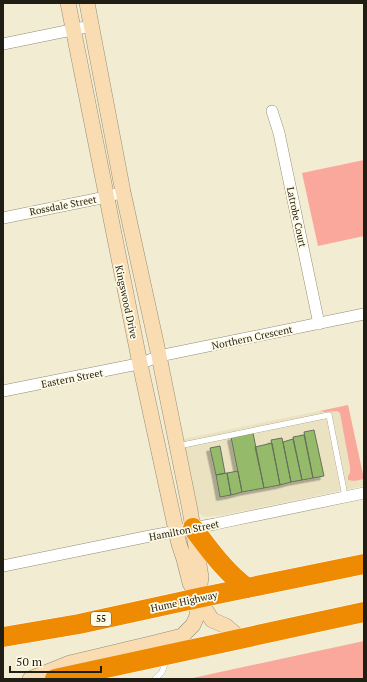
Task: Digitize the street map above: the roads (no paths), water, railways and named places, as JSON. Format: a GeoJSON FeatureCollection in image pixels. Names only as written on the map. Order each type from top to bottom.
{"type":"FeatureCollection","features":[{"type":"Feature","properties":{"kind":"highway"},"geometry":{"type":"LineString","coordinates":[[185,530],[237,581],[247,588]]}},
{"type":"Feature","properties":{"kind":"highway","name":"Hume Highway"},"geometry":{"type":"LineString","coordinates":[[3,637],[79,624],[364,564]]}},
{"type":"Feature","properties":{"kind":"highway"},"geometry":{"type":"LineString","coordinates":[[68,678],[240,638],[364,612]]}},
{"type":"Feature","properties":{"kind":"street","name":"Kingswood Drive"},"geometry":{"type":"LineString","coordinates":[[30,679],[70,662],[154,644],[182,636],[193,625],[197,616],[201,577],[185,530],[164,478],[68,3]]}},
{"type":"Feature","properties":{"kind":"street","name":"Kingswood Drive"},"geometry":{"type":"LineString","coordinates":[[86,3],[123,192],[177,446],[182,474],[185,530]]}},
{"type":"Feature","properties":{"kind":"street"},"geometry":{"type":"LineString","coordinates":[[3,44],[91,26]]}},
{"type":"Feature","properties":{"kind":"street","name":"Latrobe Court"},"geometry":{"type":"LineString","coordinates":[[272,111],[279,133],[318,324]]}},
{"type":"Feature","properties":{"kind":"street","name":"Rossdale Street"},"geometry":{"type":"LineString","coordinates":[[3,218],[106,197],[123,192]]}},
{"type":"Feature","properties":{"kind":"street","name":"Northern Crescent"},"geometry":{"type":"LineString","coordinates":[[140,364],[159,356],[364,314]]}},
{"type":"Feature","properties":{"kind":"street","name":"Eastern Street"},"geometry":{"type":"LineString","coordinates":[[3,391],[140,364]]}},
{"type":"Feature","properties":{"kind":"street"},"geometry":{"type":"LineString","coordinates":[[164,478],[182,474]]}},
{"type":"Feature","properties":{"kind":"street","name":"Hamilton Street"},"geometry":{"type":"LineString","coordinates":[[3,566],[364,493]]}},
{"type":"Feature","properties":{"kind":"street"},"geometry":{"type":"LineString","coordinates":[[198,598],[212,620],[226,626],[240,638]]}},
{"type":"Feature","properties":{"kind":"lane"},"geometry":{"type":"LineString","coordinates":[[177,446],[329,414],[345,496]]}},
{"type":"Feature","properties":{"kind":"lane"},"geometry":{"type":"LineString","coordinates":[[155,679],[162,672],[168,655]]}}]}
